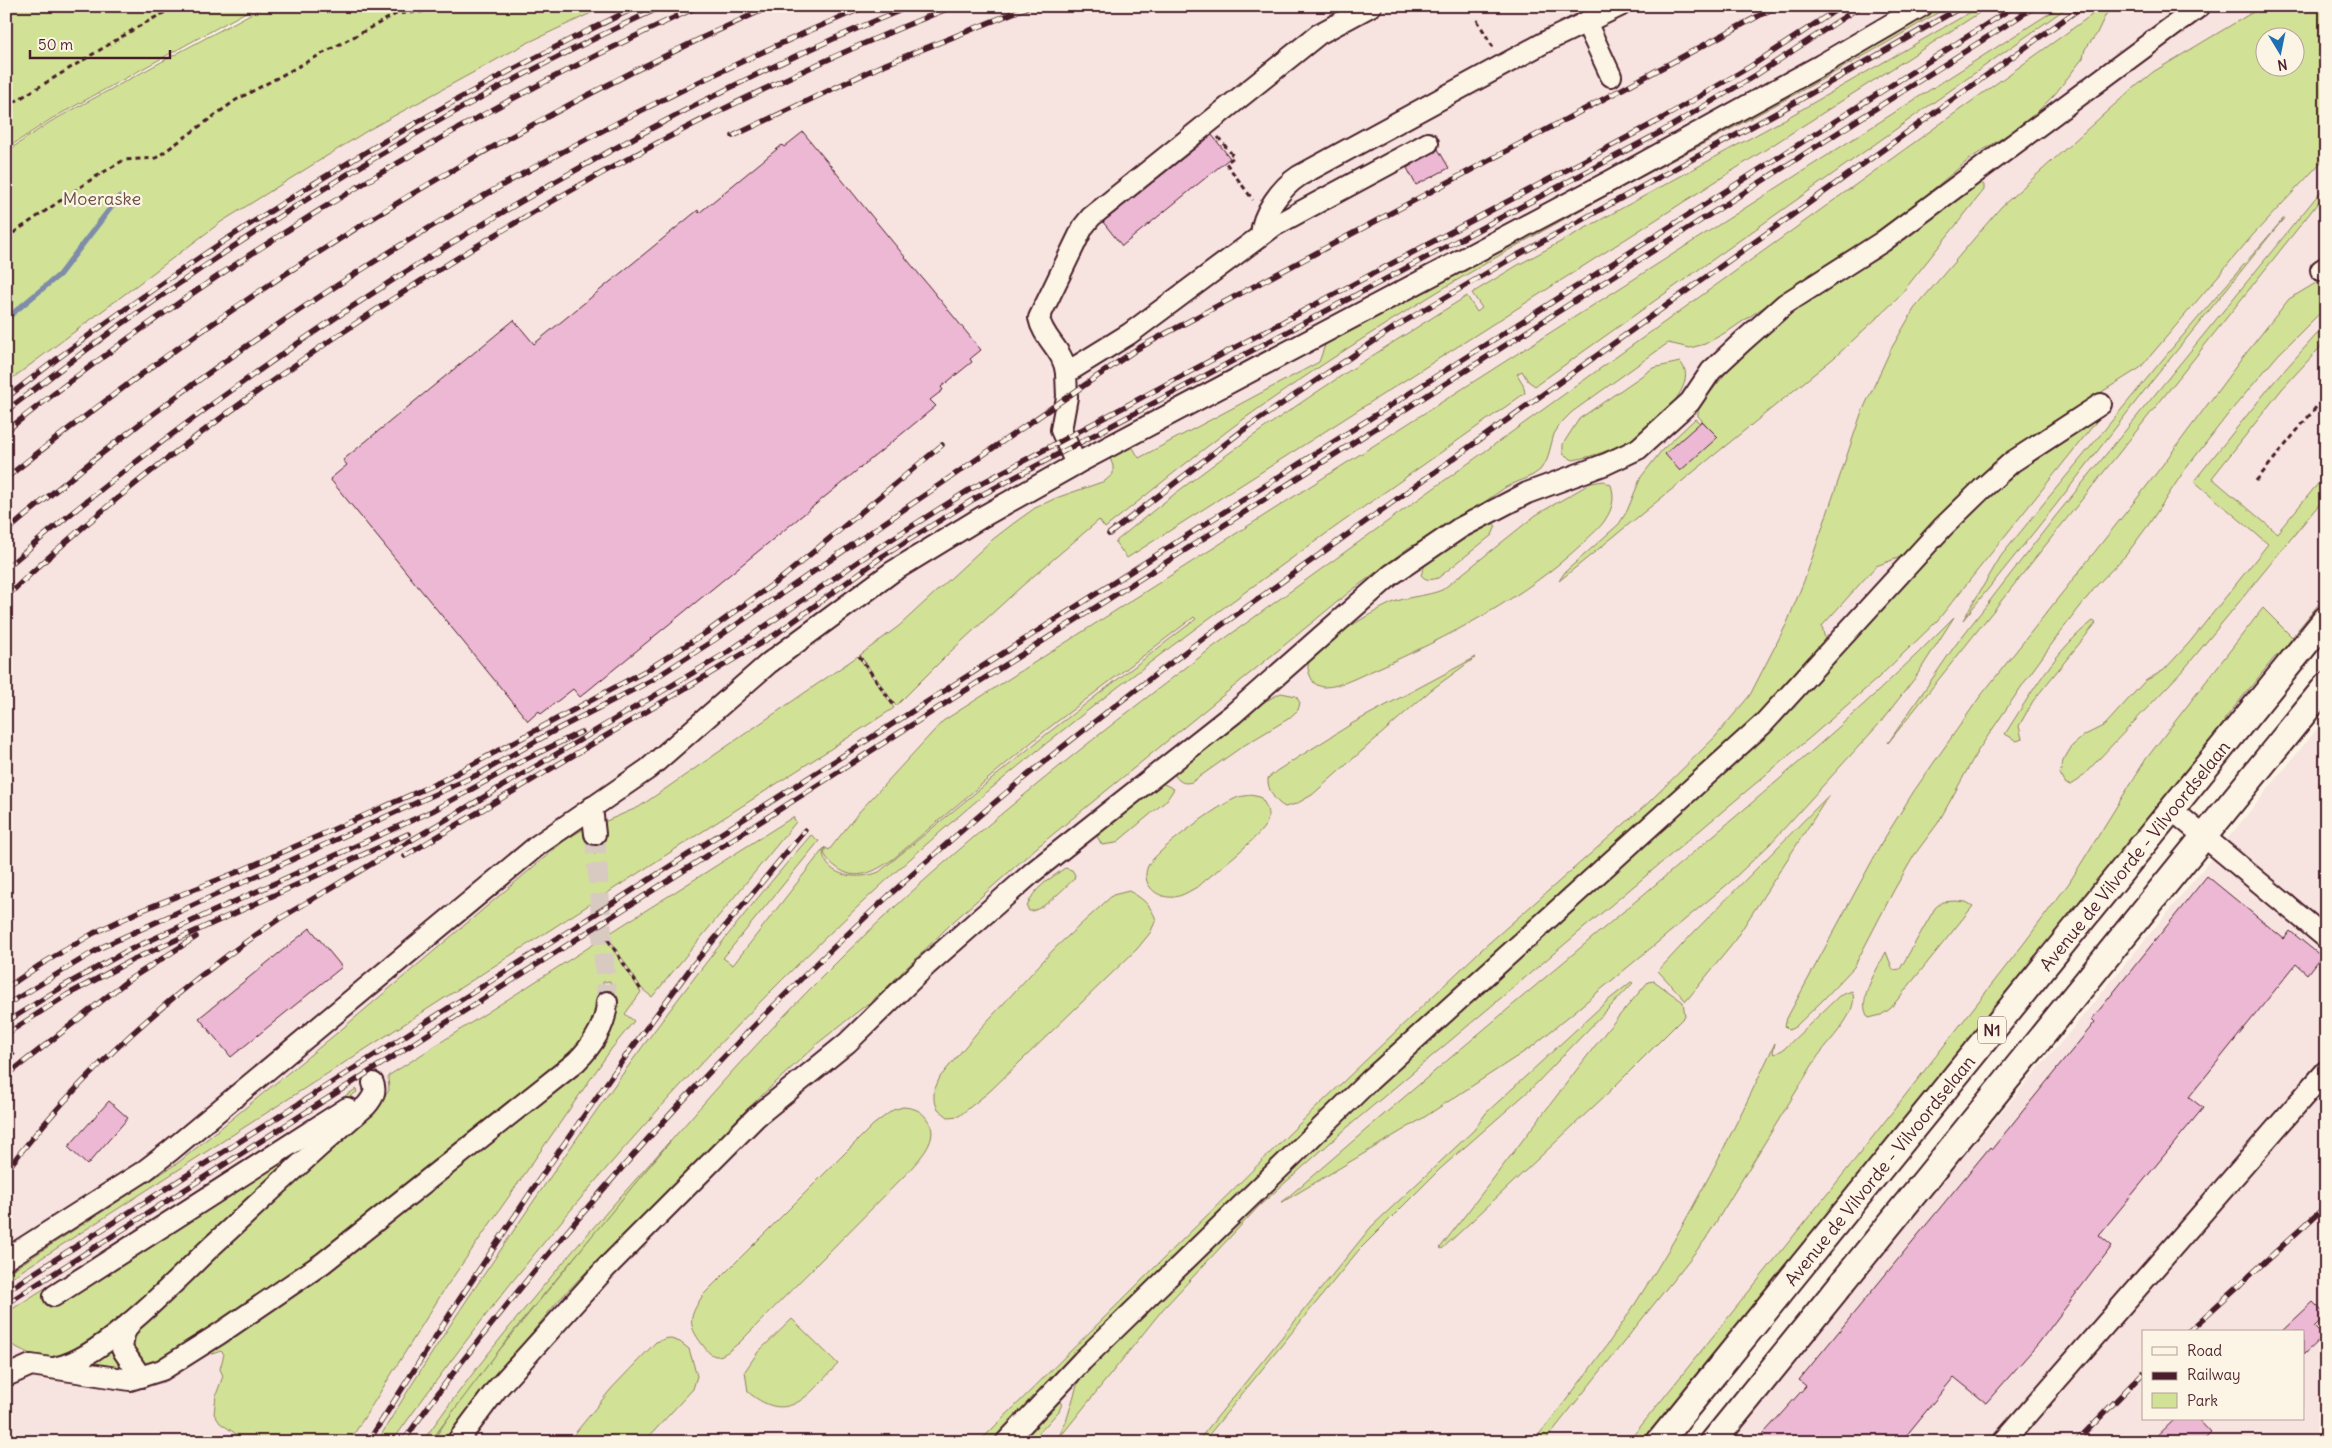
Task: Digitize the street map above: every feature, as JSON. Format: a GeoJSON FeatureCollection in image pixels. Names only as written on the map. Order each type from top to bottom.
{"type":"FeatureCollection","features":[{"type":"Feature","properties":{"kind":"main road","name":"Avenue de Vilvorde - Vilvoordselaan"},"geometry":{"type":"LineString","coordinates":[[1659,1442],[2326,619]]}},
{"type":"Feature","properties":{"kind":"main road","name":"N1"},"geometry":{"type":"LineString","coordinates":[[1714,1442],[2326,686]]}},
{"type":"Feature","properties":{"kind":"lane"},"geometry":{"type":"LineString","coordinates":[[1076,464],[1061,430],[1066,397],[1066,363],[1041,327],[1039,318],[1083,227],[1091,217],[1207,122],[1319,34],[1371,6]]}},
{"type":"Feature","properties":{"kind":"lane"},"geometry":{"type":"LineString","coordinates":[[1261,235],[1261,227],[1284,187],[1299,176],[1503,65],[1620,6]]}},
{"type":"Feature","properties":{"kind":"lane"},"geometry":{"type":"LineString","coordinates":[[6,1259],[144,1171],[538,845],[648,769],[762,669],[848,603],[936,544],[1076,464],[1610,181],[1821,66],[1922,6]]}},
{"type":"Feature","properties":{"kind":"lane"},"geometry":{"type":"LineString","coordinates":[[457,1442],[496,1390],[605,1269],[756,1117],[847,1043],[927,965],[1033,872],[1233,714],[1391,575],[1460,528],[1527,492],[1606,464],[1638,450],[1690,402],[1711,371],[1742,341],[1786,304],[1882,242],[2200,6]]}},
{"type":"Feature","properties":{"kind":"lane"},"geometry":{"type":"LineString","coordinates":[[1586,22],[1612,76]]}},
{"type":"Feature","properties":{"kind":"lane"},"geometry":{"type":"LineString","coordinates":[[1066,373],[1129,334],[1261,235],[1296,212],[1428,143]]}},
{"type":"Feature","properties":{"kind":"lane"},"geometry":{"type":"LineString","coordinates":[[1006,1442],[1082,1361],[1369,1081],[1763,724],[1943,527],[1982,488],[2012,462],[2101,404]]}},
{"type":"Feature","properties":{"kind":"lane"},"geometry":{"type":"LineString","coordinates":[[592,807],[595,834]]}},
{"type":"Feature","properties":{"kind":"lane"},"geometry":{"type":"LineString","coordinates":[[2172,810],[2326,938]]}},
{"type":"Feature","properties":{"kind":"lane"},"geometry":{"type":"LineString","coordinates":[[6,1376],[31,1365],[130,1380],[162,1370],[228,1328],[323,1263],[576,1062],[595,1039],[604,1022],[607,1002]]}},
{"type":"Feature","properties":{"kind":"lane"},"geometry":{"type":"LineString","coordinates":[[2003,1442],[2326,1070]]}},
{"type":"Feature","properties":{"kind":"lane"},"geometry":{"type":"LineString","coordinates":[[44,1367],[64,1366],[78,1361],[134,1319],[302,1162],[366,1106],[372,1098],[374,1087],[54,1296]]}},
{"type":"Feature","properties":{"kind":"lane"},"geometry":{"type":"LineString","coordinates":[[134,1319],[124,1334],[122,1349],[140,1377]]}},
{"type":"Feature","properties":{"kind":"path"},"geometry":{"type":"LineString","coordinates":[[6,107],[136,28],[176,6]]}},
{"type":"Feature","properties":{"kind":"path"},"geometry":{"type":"LineString","coordinates":[[6,238],[92,179],[124,160],[156,158],[236,100],[396,14],[429,12],[435,6]]}},
{"type":"Feature","properties":{"kind":"path"},"geometry":{"type":"LineString","coordinates":[[1477,20],[1503,65]]}},
{"type":"Feature","properties":{"kind":"path"},"geometry":{"type":"LineString","coordinates":[[1207,122],[1234,156],[1226,163],[1253,200],[1271,209]]}},
{"type":"Feature","properties":{"kind":"path"},"geometry":{"type":"LineString","coordinates":[[2256,481],[2326,395]]}},
{"type":"Feature","properties":{"kind":"path"},"geometry":{"type":"LineString","coordinates":[[859,656],[895,707]]}},
{"type":"Feature","properties":{"kind":"path"},"geometry":{"type":"LineString","coordinates":[[608,940],[641,990]]}},
{"type":"Feature","properties":{"kind":"path"},"geometry":{"type":"LineString","coordinates":[[6,1059],[15,1053]]}},
{"type":"Feature","properties":{"kind":"shaded area"},"geometry":{"type":"Polygon","coordinates":[[[606,6],[2326,6],[2326,600],[1645,1442],[6,1442],[6,375],[221,222],[370,129],[527,43],[606,6]]]}},
{"type":"Feature","properties":{"kind":"shaded area"},"geometry":{"type":"Polygon","coordinates":[[[2326,718],[2326,1442],[1725,1442],[1788,1361],[2068,1034],[2326,718]]]}},
{"type":"Feature","properties":{"kind":"green space"},"geometry":{"type":"Polygon","coordinates":[[[6,6],[257,6],[51,119],[6,149],[6,6]]]}},
{"type":"Feature","properties":{"kind":"green space","name":"Moeraske"},"geometry":{"type":"Polygon","coordinates":[[[265,6],[606,6],[527,43],[370,129],[221,222],[6,383],[6,152],[50,122],[265,6]]]}},
{"type":"Feature","properties":{"kind":"green space"},"geometry":{"type":"Polygon","coordinates":[[[1941,6],[1949,6],[1824,78],[1509,250],[1366,336],[1313,371],[1234,426],[1105,528],[1099,520],[1022,586],[950,652],[896,706],[860,655],[899,626],[992,540],[1035,508],[1056,498],[1105,481],[1113,474],[1110,458],[1132,446],[1139,458],[1319,362],[1325,345],[1331,340],[1637,177],[1894,36],[1941,6]]]}},
{"type":"Feature","properties":{"kind":"green space"},"geometry":{"type":"Polygon","coordinates":[[[1981,6],[1990,6],[1127,558],[1115,542],[1243,443],[1375,354],[1467,296],[1477,312],[1482,308],[1472,293],[1518,265],[1785,119],[1981,6]]]}},
{"type":"Feature","properties":{"kind":"green space"},"geometry":{"type":"Polygon","coordinates":[[[2061,6],[2069,6],[1535,386],[1528,381],[1522,371],[1517,374],[1523,384],[1525,393],[1267,576],[1140,670],[1016,768],[929,842],[845,919],[762,1000],[682,1084],[604,1171],[530,1259],[459,1350],[392,1442],[377,1442],[460,1310],[619,1079],[693,979],[811,835],[819,841],[723,958],[733,965],[825,847],[823,853],[826,861],[837,872],[845,875],[863,876],[879,872],[1048,733],[1196,619],[1194,617],[1046,730],[893,859],[880,868],[866,874],[858,875],[843,872],[826,857],[824,852],[826,848],[829,850],[859,812],[943,721],[2061,6]]]}},
{"type":"Feature","properties":{"kind":"green space"},"geometry":{"type":"Polygon","coordinates":[[[2104,6],[2117,6],[2106,14],[2096,35],[2085,49],[2083,58],[2055,94],[2027,122],[1971,158],[1902,215],[1869,239],[1811,275],[1730,330],[1705,344],[1690,348],[1668,343],[1572,412],[1561,423],[1554,434],[1547,460],[1540,470],[1506,487],[1451,525],[1408,548],[1347,594],[1035,849],[955,920],[880,994],[818,1043],[743,1113],[625,1238],[586,1272],[558,1301],[442,1442],[432,1442],[447,1419],[514,1332],[699,1108],[769,1031],[842,957],[886,915],[977,835],[1117,720],[1213,647],[2104,6]]]}},
{"type":"Feature","properties":{"kind":"green space"},"geometry":{"type":"Polygon","coordinates":[[[2263,6],[2326,6],[2326,157],[2252,236],[2140,368],[2039,431],[2007,454],[1906,555],[1876,566],[1822,626],[1826,644],[1783,691],[998,1442],[979,1442],[1296,1127],[1481,950],[1647,804],[1716,736],[1750,695],[1787,623],[1806,576],[1861,414],[1891,349],[1914,309],[2001,207],[2153,72],[2263,6]]]}},
{"type":"Feature","properties":{"kind":"green space"},"geometry":{"type":"Polygon","coordinates":[[[1981,183],[1984,185],[1984,190],[1897,299],[1835,357],[1559,581],[1565,572],[1619,524],[1627,511],[1641,477],[1662,450],[1695,419],[1717,437],[1698,416],[1698,408],[1737,359],[1776,324],[1819,293],[1879,258],[1953,200],[1974,185],[1981,183]]]}},
{"type":"Feature","properties":{"kind":"green space"},"geometry":{"type":"Polygon","coordinates":[[[2326,185],[2326,192],[2310,213],[1888,743],[1954,647],[2054,518],[2326,185]]]}},
{"type":"Feature","properties":{"kind":"green space"},"geometry":{"type":"Polygon","coordinates":[[[2284,218],[1963,620],[2001,556],[2168,353],[2284,218]]]}},
{"type":"Feature","properties":{"kind":"green space"},"geometry":{"type":"Polygon","coordinates":[[[2326,277],[2326,307],[2278,355],[2229,413],[2184,471],[2126,555],[2097,585],[2062,630],[1977,752],[1938,823],[1915,854],[1894,890],[1854,967],[1822,1001],[1795,1027],[1789,1030],[1785,1026],[1787,1018],[1884,839],[1914,791],[1979,698],[2146,487],[2289,299],[2326,277]]]}},
{"type":"Feature","properties":{"kind":"green space"},"geometry":{"type":"Polygon","coordinates":[[[2326,324],[2326,341],[2282,389],[2212,478],[2277,533],[2326,474],[2326,496],[2185,668],[2079,780],[2071,785],[2066,784],[2060,774],[2063,761],[2072,746],[2085,735],[2105,725],[2145,681],[2164,670],[2189,643],[2268,544],[2194,481],[2273,383],[2326,324]]]}},
{"type":"Feature","properties":{"kind":"green space"},"geometry":{"type":"Polygon","coordinates":[[[1680,362],[1685,372],[1684,383],[1679,394],[1648,428],[1622,444],[1594,455],[1573,460],[1563,454],[1563,444],[1579,419],[1653,368],[1680,362]]]}},
{"type":"Feature","properties":{"kind":"green space"},"geometry":{"type":"Polygon","coordinates":[[[2104,412],[1937,621],[1878,678],[1813,735],[1349,1126],[1259,1206],[1163,1309],[1056,1442],[1066,1422],[1078,1382],[1111,1344],[1369,1090],[1674,819],[1768,728],[1951,533],[1994,490],[2034,458],[2104,412]]]}},
{"type":"Feature","properties":{"kind":"green space"},"geometry":{"type":"Polygon","coordinates":[[[1604,481],[1611,485],[1613,494],[1610,511],[1605,520],[1584,542],[1537,581],[1485,615],[1457,630],[1350,681],[1330,687],[1319,686],[1314,683],[1308,670],[1309,661],[1314,654],[1335,637],[1363,618],[1389,604],[1442,590],[1536,515],[1591,483],[1604,481]]]}},
{"type":"Feature","properties":{"kind":"green space"},"geometry":{"type":"Polygon","coordinates":[[[1485,521],[1496,526],[1492,535],[1438,578],[1429,580],[1421,575],[1426,562],[1485,521]]]}},
{"type":"Feature","properties":{"kind":"green space"},"geometry":{"type":"Polygon","coordinates":[[[2326,595],[2326,600],[2284,652],[2275,657],[2224,720],[2225,725],[1645,1442],[1628,1442],[1857,1157],[2025,942],[2069,883],[2146,759],[2263,608],[2292,637],[2326,595]]]}},
{"type":"Feature","properties":{"kind":"green space"},"geometry":{"type":"Polygon","coordinates":[[[1954,617],[1915,678],[1880,723],[1769,845],[1729,883],[1533,1046],[1420,1120],[1281,1203],[1802,760],[1879,690],[1954,617]]]}},
{"type":"Feature","properties":{"kind":"green space"},"geometry":{"type":"Polygon","coordinates":[[[2093,621],[2096,623],[2033,701],[2019,726],[2022,739],[2017,741],[2005,734],[2044,673],[2067,645],[2093,621]]]}},
{"type":"Feature","properties":{"kind":"green space"},"geometry":{"type":"Polygon","coordinates":[[[858,656],[894,708],[6,1281],[6,1274],[179,1162],[337,1033],[564,841],[590,825],[594,854],[599,853],[597,825],[639,807],[858,656]]]}},
{"type":"Feature","properties":{"kind":"green space"},"geometry":{"type":"Polygon","coordinates":[[[1476,657],[1431,690],[1312,795],[1296,804],[1285,807],[1275,799],[1270,791],[1268,778],[1278,770],[1353,723],[1476,657]]]}},
{"type":"Feature","properties":{"kind":"green space"},"geometry":{"type":"Polygon","coordinates":[[[1281,693],[1296,696],[1300,703],[1298,710],[1288,719],[1243,746],[1192,782],[1183,782],[1175,776],[1176,770],[1262,703],[1281,693]]]}},
{"type":"Feature","properties":{"kind":"green space"},"geometry":{"type":"Polygon","coordinates":[[[1162,783],[1174,789],[1166,801],[1116,843],[1102,845],[1095,833],[1154,785],[1162,783]]]}},
{"type":"Feature","properties":{"kind":"green space"},"geometry":{"type":"Polygon","coordinates":[[[1250,795],[1260,797],[1267,808],[1268,818],[1263,829],[1247,845],[1199,886],[1184,894],[1168,897],[1156,893],[1152,889],[1146,879],[1146,873],[1153,859],[1175,839],[1219,808],[1239,797],[1250,795]]]}},
{"type":"Feature","properties":{"kind":"green space"},"geometry":{"type":"Polygon","coordinates":[[[1829,795],[1731,946],[1686,1001],[1658,971],[1829,795]]]}},
{"type":"Feature","properties":{"kind":"green space"},"geometry":{"type":"Polygon","coordinates":[[[793,817],[796,822],[652,997],[642,989],[607,935],[793,817]]]}},
{"type":"Feature","properties":{"kind":"green space"},"geometry":{"type":"Polygon","coordinates":[[[1065,868],[1072,870],[1075,875],[1074,879],[1046,904],[1029,911],[1027,907],[1033,894],[1065,868]]]}},
{"type":"Feature","properties":{"kind":"green space"},"geometry":{"type":"Polygon","coordinates":[[[1129,891],[1146,902],[1156,920],[1150,933],[1137,949],[990,1091],[959,1116],[948,1117],[938,1109],[934,1100],[934,1091],[940,1077],[980,1029],[1055,948],[1113,895],[1129,891]]]}},
{"type":"Feature","properties":{"kind":"green space"},"geometry":{"type":"Polygon","coordinates":[[[1942,902],[1966,902],[1973,906],[1890,1009],[1881,1015],[1869,1018],[1865,1011],[1866,994],[1886,952],[1893,970],[1900,969],[1935,908],[1942,902]]]}},
{"type":"Feature","properties":{"kind":"green space"},"geometry":{"type":"Polygon","coordinates":[[[605,937],[641,992],[625,1014],[634,1021],[612,1048],[444,1290],[349,1442],[248,1442],[220,1423],[214,1414],[216,1395],[223,1376],[220,1369],[224,1354],[221,1351],[212,1354],[206,1352],[214,1343],[325,1268],[581,1064],[597,1046],[607,1027],[611,1006],[610,981],[603,982],[602,1001],[598,1018],[580,1051],[318,1260],[162,1365],[146,1370],[134,1359],[130,1354],[127,1344],[128,1338],[136,1325],[304,1168],[380,1104],[389,1090],[388,1076],[605,937]]]}},
{"type":"Feature","properties":{"kind":"green space"},"geometry":{"type":"Polygon","coordinates":[[[1654,981],[1683,1002],[1685,1016],[1608,1093],[1442,1249],[1440,1248],[1608,1029],[1648,982],[1654,981]]]}},
{"type":"Feature","properties":{"kind":"green space"},"geometry":{"type":"Polygon","coordinates":[[[1631,982],[1633,983],[1531,1089],[1440,1169],[1358,1251],[1203,1442],[1197,1442],[1371,1227],[1474,1130],[1486,1113],[1606,1002],[1631,982]]]}},
{"type":"Feature","properties":{"kind":"green space"},"geometry":{"type":"Polygon","coordinates":[[[1852,991],[1852,1008],[1847,1017],[1816,1059],[1705,1240],[1544,1442],[1533,1442],[1599,1357],[1655,1273],[1710,1176],[1775,1043],[1773,1052],[1775,1054],[1784,1049],[1839,996],[1852,991]]]}},
{"type":"Feature","properties":{"kind":"green space"},"geometry":{"type":"Polygon","coordinates":[[[356,1089],[357,1092],[45,1292],[53,1306],[309,1143],[137,1309],[69,1358],[40,1359],[6,1342],[6,1313],[356,1089]]]}},
{"type":"Feature","properties":{"kind":"green space"},"geometry":{"type":"Polygon","coordinates":[[[903,1107],[920,1112],[931,1126],[930,1141],[923,1155],[739,1343],[719,1356],[706,1350],[697,1337],[692,1325],[693,1314],[703,1295],[873,1125],[893,1110],[903,1107]]]}},
{"type":"Feature","properties":{"kind":"green space"},"geometry":{"type":"Polygon","coordinates":[[[670,1141],[512,1333],[430,1442],[422,1442],[510,1326],[670,1141]]]}},
{"type":"Feature","properties":{"kind":"green space"},"geometry":{"type":"Polygon","coordinates":[[[792,1319],[838,1364],[818,1386],[798,1402],[787,1406],[776,1406],[763,1402],[748,1392],[745,1371],[758,1352],[792,1319]]]}},
{"type":"Feature","properties":{"kind":"green space"},"geometry":{"type":"Polygon","coordinates":[[[668,1338],[680,1342],[689,1349],[697,1376],[693,1389],[644,1442],[568,1442],[611,1389],[656,1342],[668,1338]]]}},
{"type":"Feature","properties":{"kind":"green space"},"geometry":{"type":"Polygon","coordinates":[[[115,1341],[128,1373],[79,1366],[115,1341]]]}},
{"type":"Feature","properties":{"kind":"green space"},"geometry":{"type":"Polygon","coordinates":[[[1058,1401],[1062,1404],[1059,1411],[1031,1442],[1014,1442],[1058,1401]]]}},
{"type":"Feature","properties":{"kind":"building"},"geometry":{"type":"Polygon","coordinates":[[[803,132],[981,350],[970,359],[972,362],[941,387],[943,390],[930,400],[936,406],[580,697],[573,689],[541,714],[539,711],[528,721],[330,479],[347,465],[343,460],[514,320],[534,344],[698,210],[699,213],[782,145],[784,147],[803,132]]]}},
{"type":"Feature","properties":{"kind":"building"},"geometry":{"type":"Polygon","coordinates":[[[1212,135],[1230,158],[1122,246],[1103,222],[1212,135]]]}},
{"type":"Feature","properties":{"kind":"building"},"geometry":{"type":"Polygon","coordinates":[[[1438,149],[1449,168],[1416,185],[1407,168],[1438,149]]]}},
{"type":"Feature","properties":{"kind":"building"},"geometry":{"type":"Polygon","coordinates":[[[1702,421],[1718,437],[1680,471],[1665,454],[1702,421]]]}},
{"type":"Feature","properties":{"kind":"building"},"geometry":{"type":"Polygon","coordinates":[[[2207,876],[2284,939],[2290,931],[2321,956],[2307,974],[2296,964],[2189,1097],[2203,1108],[2099,1235],[2112,1246],[2038,1344],[1986,1403],[1954,1377],[1901,1442],[1756,1442],[1806,1386],[1799,1380],[1990,1147],[1992,1149],[2095,1022],[2092,1019],[2207,876]]]}},
{"type":"Feature","properties":{"kind":"building"},"geometry":{"type":"Polygon","coordinates":[[[310,928],[342,967],[231,1057],[199,1018],[310,928]]]}},
{"type":"Feature","properties":{"kind":"building"},"geometry":{"type":"Polygon","coordinates":[[[109,1101],[128,1118],[87,1165],[68,1147],[109,1101]]]}},
{"type":"Feature","properties":{"kind":"building"},"geometry":{"type":"Polygon","coordinates":[[[2313,1302],[2326,1315],[2314,1327],[2323,1336],[2304,1354],[2304,1330],[2283,1330],[2313,1302]]]}},
{"type":"Feature","properties":{"kind":"building"},"geometry":{"type":"Polygon","coordinates":[[[2173,1420],[2199,1420],[2211,1433],[2202,1442],[2150,1442],[2173,1420]]]}},
{"type":"Feature","properties":{"kind":"waterway"},"geometry":{"type":"LineString","coordinates":[[6,319],[59,275],[119,197]]}},
{"type":"Feature","properties":{"kind":"tunnel"},"geometry":{"type":"LineString","coordinates":[[595,834],[607,1002]]}},
{"type":"Feature","properties":{"kind":"railway"},"geometry":{"type":"LineString","coordinates":[[6,398],[156,287],[312,185],[472,91],[638,6]]}},
{"type":"Feature","properties":{"kind":"railway"},"geometry":{"type":"LineString","coordinates":[[6,411],[83,352],[161,296],[241,241],[323,189],[490,92],[663,6]]}},
{"type":"Feature","properties":{"kind":"railway"},"geometry":{"type":"LineString","coordinates":[[6,431],[169,309],[254,252],[340,198],[427,146],[516,97],[607,50],[699,6]]}},
{"type":"Feature","properties":{"kind":"railway"},"geometry":{"type":"LineString","coordinates":[[6,478],[186,342],[279,278],[373,218],[469,160],[568,105],[668,54],[771,6]]}},
{"type":"Feature","properties":{"kind":"railway"},"geometry":{"type":"LineString","coordinates":[[6,532],[104,452],[205,376],[309,304],[416,236],[526,172],[638,112],[752,57],[867,6]]}},
{"type":"Feature","properties":{"kind":"railway"},"geometry":{"type":"LineString","coordinates":[[6,568],[147,453],[219,399],[368,296],[444,248],[522,201],[677,115],[753,76],[871,22],[911,6]]}},
{"type":"Feature","properties":{"kind":"railway"},"geometry":{"type":"LineString","coordinates":[[6,597],[106,508],[210,426],[361,320],[442,268],[524,218],[692,125],[778,82],[954,6]]}},
{"type":"Feature","properties":{"kind":"railway"},"geometry":{"type":"LineString","coordinates":[[733,136],[881,66],[1030,6]]}},
{"type":"Feature","properties":{"kind":"railway"},"geometry":{"type":"LineString","coordinates":[[6,1005],[102,947],[479,774],[550,733],[652,680],[714,640],[1137,349],[1777,6]]}},
{"type":"Feature","properties":{"kind":"railway"},"geometry":{"type":"LineString","coordinates":[[6,1171],[67,1099],[132,1034],[203,974],[279,919],[728,652],[876,549],[969,490],[1656,122],[1751,66],[1842,6]]}},
{"type":"Feature","properties":{"kind":"railway"},"geometry":{"type":"LineString","coordinates":[[405,856],[776,634],[883,556],[974,499],[1661,132],[1756,75],[1861,6]]}},
{"type":"Feature","properties":{"kind":"railway"},"geometry":{"type":"LineString","coordinates":[[1109,534],[1242,431],[1395,327],[1514,257],[1780,111],[1963,6]]}},
{"type":"Feature","properties":{"kind":"railway"},"geometry":{"type":"LineString","coordinates":[[6,1291],[2015,6]]}},
{"type":"Feature","properties":{"kind":"railway"},"geometry":{"type":"LineString","coordinates":[[6,1304],[2036,6]]}},
{"type":"Feature","properties":{"kind":"railway"},"geometry":{"type":"LineString","coordinates":[[403,1442],[451,1376],[536,1269],[649,1138],[768,1012],[830,951],[958,834],[1069,742],[1205,637],[2083,6]]}},
{"type":"Feature","properties":{"kind":"railway"},"geometry":{"type":"LineString","coordinates":[[6,988],[94,933],[140,911],[240,871],[442,781],[647,670],[707,632],[783,577],[942,445]]}},
{"type":"Feature","properties":{"kind":"railway"},"geometry":{"type":"LineString","coordinates":[[6,1022],[62,987],[127,951],[432,811],[526,759],[581,732]]}},
{"type":"Feature","properties":{"kind":"railway"},"geometry":{"type":"LineString","coordinates":[[368,1442],[545,1171],[623,1060],[693,965],[805,830]]}},
{"type":"Feature","properties":{"kind":"railway"},"geometry":{"type":"LineString","coordinates":[[6,1034],[67,995],[132,960],[408,834]]}},
{"type":"Feature","properties":{"kind":"railway"},"geometry":{"type":"LineString","coordinates":[[6,1076],[127,981],[196,937]]}},
{"type":"Feature","properties":{"kind":"railway"},"geometry":{"type":"LineString","coordinates":[[2190,1330],[2326,1206]]}},
{"type":"Feature","properties":{"kind":"railway"},"geometry":{"type":"LineString","coordinates":[[2076,1442],[2142,1374]]}}]}
